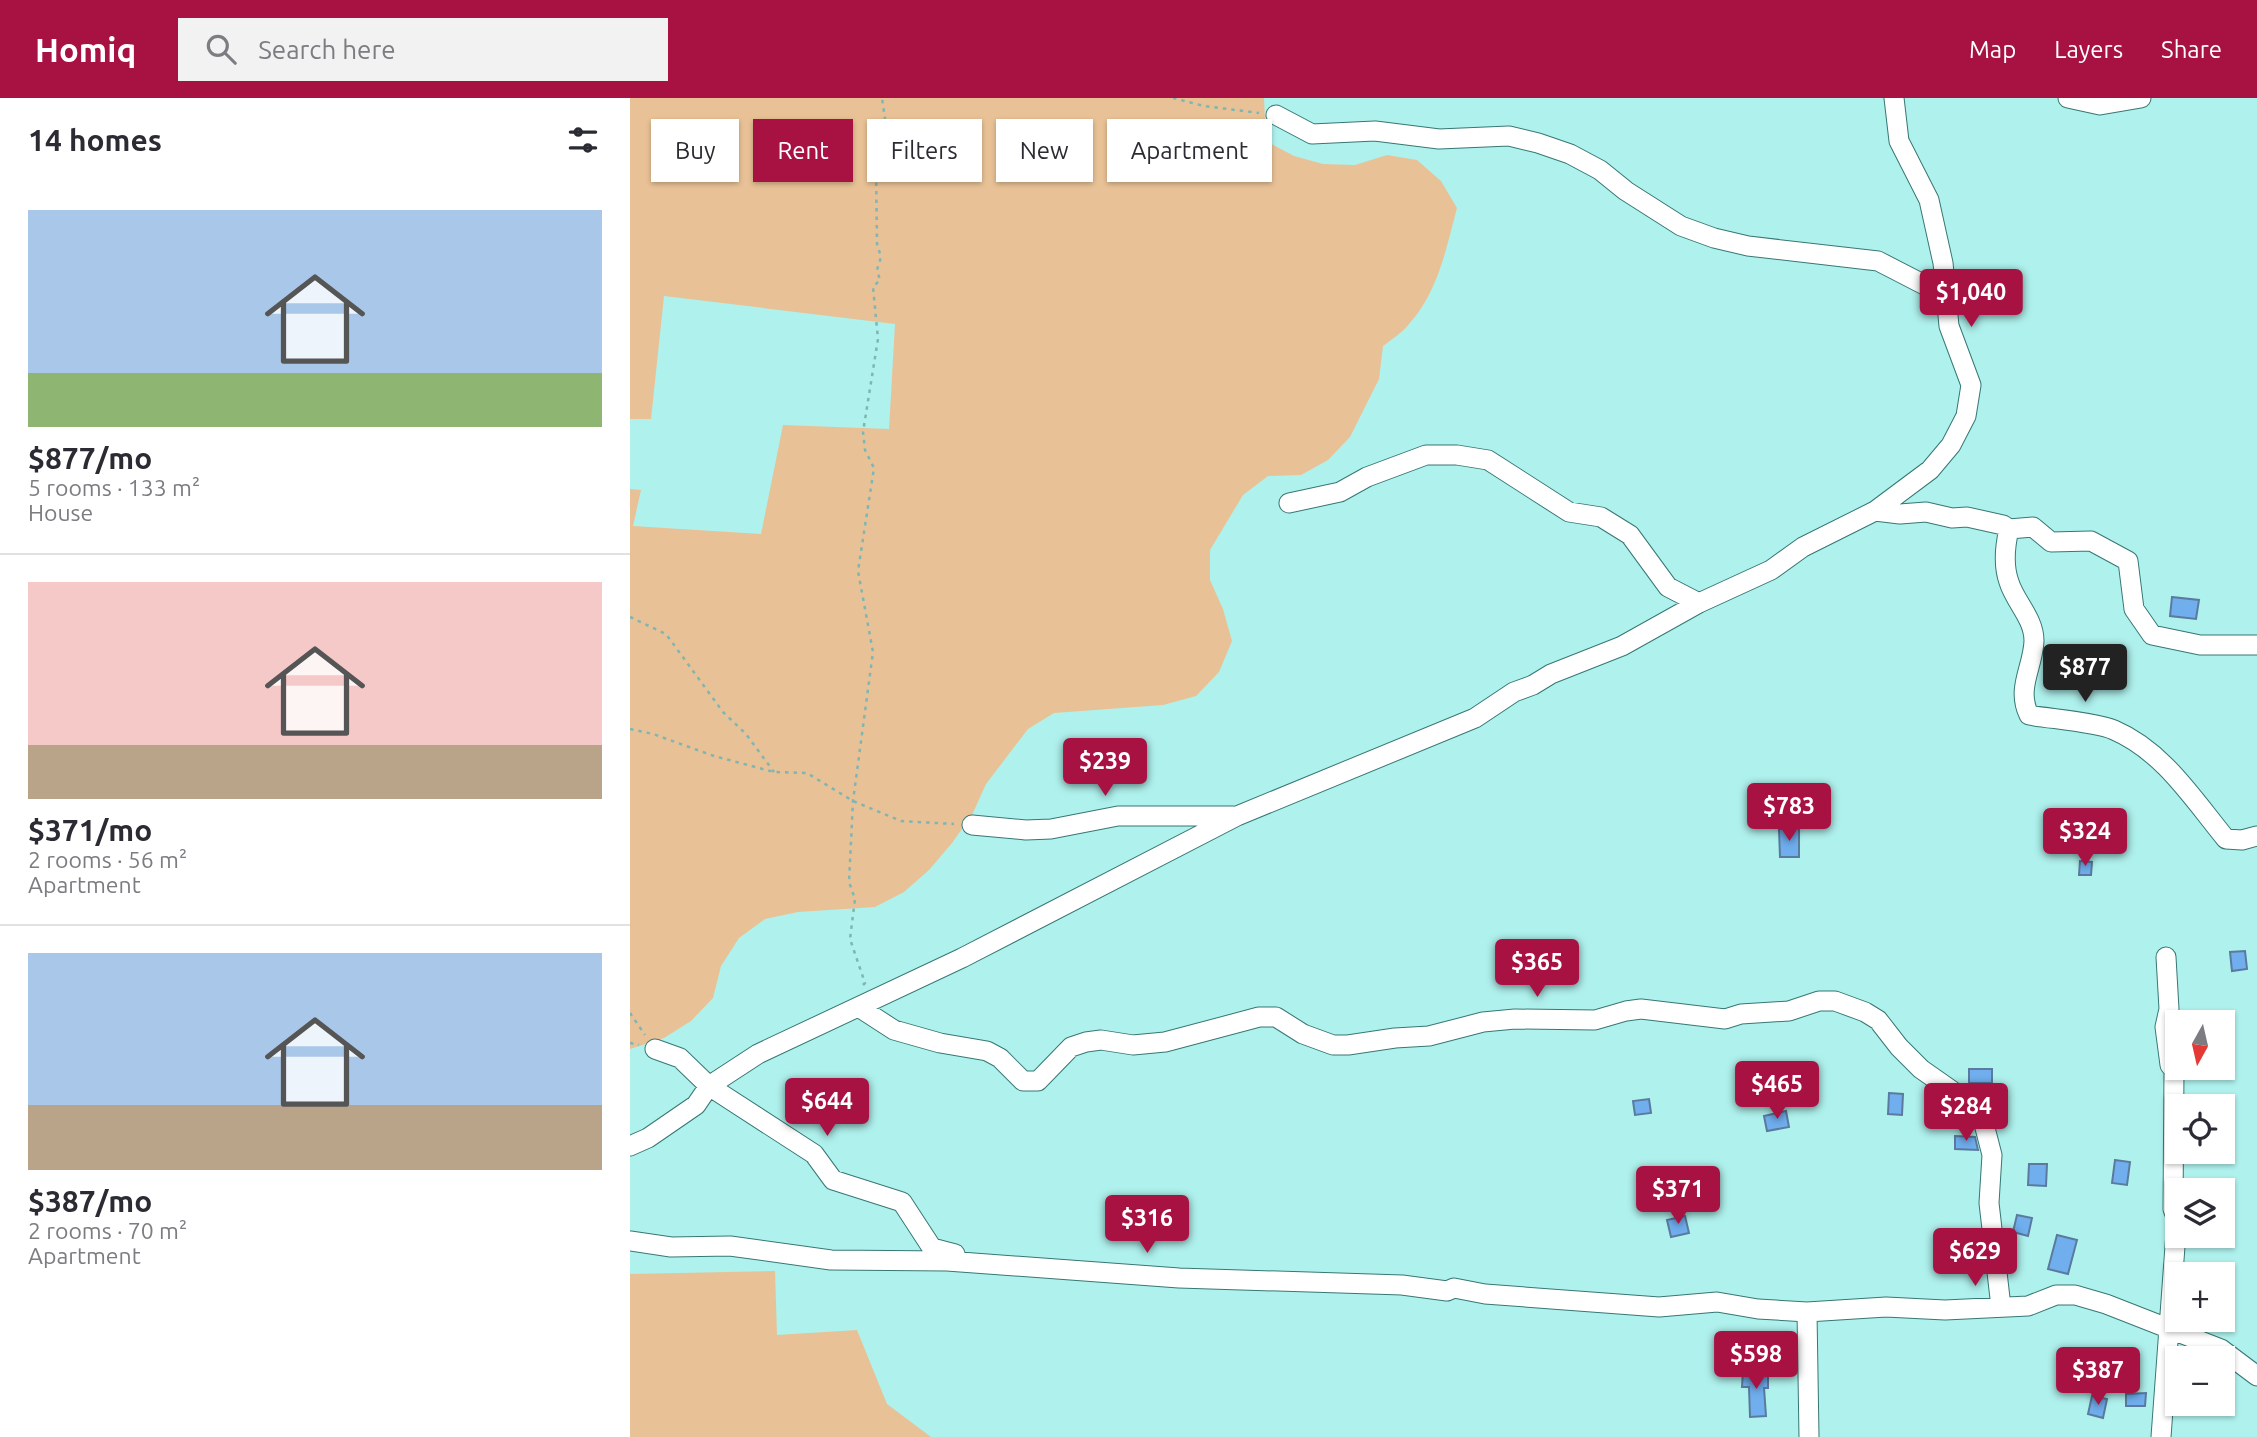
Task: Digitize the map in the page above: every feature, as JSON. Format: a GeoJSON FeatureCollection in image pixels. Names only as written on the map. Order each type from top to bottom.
{"type":"FeatureCollection","features":[{"type":"Feature","properties":{"kind":"street"},"geometry":{"type":"LineString","coordinates":[[630,1146],[648,1138],[696,1105],[709,1086],[758,1054],[860,1008],[1237,816],[1475,718],[1514,692],[1622,646],[1699,603],[1771,570],[1803,547],[1875,511],[1930,470],[1951,445],[1966,416],[1971,385],[1949,326],[1943,263],[1928,200],[1899,141],[1894,98]]}},
{"type":"Feature","properties":{"kind":"street"},"geometry":{"type":"LineString","coordinates":[[2068,98],[2101,105],[2141,98]]}},
{"type":"Feature","properties":{"kind":"street"},"geometry":{"type":"LineString","coordinates":[[1276,115],[1312,134],[1374,131],[1439,139],[1509,136],[1538,143],[1570,154],[1600,170],[1626,191],[1681,226],[1748,246],[1878,261],[1944,295]]}},
{"type":"Feature","properties":{"kind":"street"},"geometry":{"type":"LineString","coordinates":[[1289,503],[1340,492],[1367,477],[1426,455],[1457,455],[1488,460],[1569,512],[1601,517],[1630,535],[1668,587],[1699,603]]}},
{"type":"Feature","properties":{"kind":"street"},"geometry":{"type":"LineString","coordinates":[[1875,511],[1900,514],[1926,512],[1952,518],[1967,517],[2003,525],[2009,529],[2033,527],[2051,542],[2091,541],[2128,561],[2134,609],[2152,635],[2200,645],[2257,645]]}},
{"type":"Feature","properties":{"kind":"street"},"geometry":{"type":"LineString","coordinates":[[2009,529],[2004,550],[2009,583],[2025,610],[2034,640],[2022,701],[2029,715],[2112,729],[2141,744],[2165,765],[2226,839],[2242,840],[2257,836]]}},
{"type":"Feature","properties":{"kind":"street"},"geometry":{"type":"LineString","coordinates":[[972,825],[1026,830],[1051,829],[1118,816],[1237,816]]}},
{"type":"Feature","properties":{"kind":"street"},"geometry":{"type":"LineString","coordinates":[[2166,957],[2169,1009],[2165,1027],[2170,1065],[2174,1069],[2173,1209],[2177,1219],[2174,1262]]}},
{"type":"Feature","properties":{"kind":"street"},"geometry":{"type":"LineString","coordinates":[[860,1008],[894,1030],[940,1043],[986,1051],[1000,1058],[1023,1081],[1038,1082],[1070,1047],[1086,1042],[1101,1040],[1133,1045],[1165,1042],[1259,1017],[1276,1017],[1303,1034],[1332,1045],[1348,1045],[1429,1036],[1483,1022],[1516,1019],[1595,1020],[1641,1009],[1725,1018],[1741,1014],[1789,1011],[1819,1001],[1835,1001],[1850,1005],[1878,1020],[1921,1069],[1961,1097],[1984,1124],[1992,1155],[1989,1203],[2001,1307]]}},
{"type":"Feature","properties":{"kind":"street"},"geometry":{"type":"LineString","coordinates":[[655,1049],[680,1058],[709,1086],[814,1154],[834,1180],[902,1202],[932,1248],[958,1255],[963,1262]]}},
{"type":"Feature","properties":{"kind":"street"},"geometry":{"type":"LineString","coordinates":[[630,1241],[671,1247],[730,1246],[831,1260],[963,1262],[1179,1278],[1402,1285],[1447,1291],[1454,1288],[1485,1294],[1659,1307],[1717,1302],[1758,1309],[1807,1312],[1886,1307],[1945,1310],[2028,1306],[2056,1295],[2075,1295],[2165,1328]]}},
{"type":"Feature","properties":{"kind":"street"},"geometry":{"type":"LineString","coordinates":[[1807,1312],[1809,1437]]}},
{"type":"Feature","properties":{"kind":"street"},"geometry":{"type":"LineString","coordinates":[[2161,1437],[2169,1332]]}},
{"type":"Feature","properties":{"kind":"street"},"geometry":{"type":"LineString","coordinates":[[2177,1332],[2221,1349],[2257,1376]]}},
{"type":"Feature","properties":{"kind":"path"},"geometry":{"type":"LineString","coordinates":[[860,1008],[859,991],[865,983],[850,939],[855,899],[849,882],[853,802],[873,652],[858,571],[874,468],[865,450],[863,432],[878,339],[873,287],[880,281],[877,270],[881,257],[877,244],[876,169],[881,154],[880,132],[884,119],[882,98]]}},
{"type":"Feature","properties":{"kind":"path"},"geometry":{"type":"LineString","coordinates":[[1173,98],[1204,106],[1276,115]]}},
{"type":"Feature","properties":{"kind":"path"},"geometry":{"type":"LineString","coordinates":[[630,617],[666,634],[723,712],[746,734],[774,772]]}},
{"type":"Feature","properties":{"kind":"path"},"geometry":{"type":"LineString","coordinates":[[630,729],[774,772],[807,773],[853,802],[901,821],[972,825]]}},
{"type":"Feature","properties":{"kind":"path"},"geometry":{"type":"LineString","coordinates":[[630,1013],[655,1049]]}},
{"type":"Feature","properties":{"kind":"shaded area"},"geometry":{"type":"Polygon","coordinates":[[[630,98],[1264,98],[1265,119],[1107,119],[1107,182],[1272,182],[1272,144],[1294,156],[1323,164],[1355,165],[1387,155],[1417,160],[1441,181],[1457,208],[1434,284],[1419,312],[1400,333],[1383,346],[1379,379],[1350,437],[1328,460],[1301,475],[1268,476],[1243,495],[1210,550],[1210,580],[1223,609],[1232,641],[1219,672],[1196,696],[1163,705],[1054,713],[1028,729],[986,784],[972,815],[952,843],[929,870],[904,892],[875,907],[798,912],[765,919],[739,938],[721,966],[713,998],[691,1021],[664,1038],[630,1049],[630,489],[641,490],[633,526],[761,534],[783,425],[889,429],[895,324],[664,296],[651,419],[630,419],[630,98]]]}},
{"type":"Feature","properties":{"kind":"shaded area"},"geometry":{"type":"Polygon","coordinates":[[[775,1271],[777,1335],[857,1330],[887,1404],[931,1437],[630,1437],[630,1274],[775,1271]]]}},
{"type":"Feature","properties":{"kind":"building"},"geometry":{"type":"Polygon","coordinates":[[[2172,597],[2199,600],[2196,619],[2170,616],[2172,597]]]}},
{"type":"Feature","properties":{"kind":"building"},"geometry":{"type":"Polygon","coordinates":[[[1799,828],[1799,857],[1780,857],[1779,829],[1799,828]]]}},
{"type":"Feature","properties":{"kind":"building"},"geometry":{"type":"Polygon","coordinates":[[[2080,861],[2092,862],[2091,875],[2079,875],[2080,861]]]}},
{"type":"Feature","properties":{"kind":"building"},"geometry":{"type":"Polygon","coordinates":[[[2245,951],[2247,969],[2232,971],[2230,952],[2245,951]]]}},
{"type":"Feature","properties":{"kind":"building"},"geometry":{"type":"Polygon","coordinates":[[[1969,1069],[1992,1069],[1992,1083],[1969,1083],[1969,1069]]]}},
{"type":"Feature","properties":{"kind":"building"},"geometry":{"type":"Polygon","coordinates":[[[1889,1093],[1903,1094],[1902,1115],[1888,1114],[1889,1093]]]}},
{"type":"Feature","properties":{"kind":"building"},"geometry":{"type":"Polygon","coordinates":[[[1649,1099],[1651,1113],[1635,1115],[1633,1101],[1649,1099]]]}},
{"type":"Feature","properties":{"kind":"building"},"geometry":{"type":"Polygon","coordinates":[[[1786,1111],[1789,1127],[1767,1131],[1764,1116],[1786,1111]]]}},
{"type":"Feature","properties":{"kind":"building"},"geometry":{"type":"Polygon","coordinates":[[[1955,1136],[1975,1137],[1978,1150],[1955,1149],[1955,1136]]]}},
{"type":"Feature","properties":{"kind":"building"},"geometry":{"type":"Polygon","coordinates":[[[2115,1160],[2130,1162],[2127,1185],[2112,1183],[2115,1160]]]}},
{"type":"Feature","properties":{"kind":"building"},"geometry":{"type":"Polygon","coordinates":[[[2029,1164],[2047,1164],[2046,1186],[2028,1185],[2029,1164]]]}},
{"type":"Feature","properties":{"kind":"building"},"geometry":{"type":"Polygon","coordinates":[[[2017,1215],[2032,1218],[2028,1236],[2013,1232],[2017,1215]]]}},
{"type":"Feature","properties":{"kind":"building"},"geometry":{"type":"Polygon","coordinates":[[[1685,1216],[1689,1233],[1671,1237],[1667,1220],[1685,1216]]]}},
{"type":"Feature","properties":{"kind":"building"},"geometry":{"type":"Polygon","coordinates":[[[2057,1235],[2077,1240],[2068,1274],[2048,1269],[2057,1235]]]}},
{"type":"Feature","properties":{"kind":"building"},"geometry":{"type":"Polygon","coordinates":[[[1743,1370],[1768,1371],[1768,1388],[1764,1388],[1766,1416],[1750,1417],[1749,1387],[1742,1387],[1743,1370]]]}},
{"type":"Feature","properties":{"kind":"building"},"geometry":{"type":"Polygon","coordinates":[[[2146,1393],[2145,1406],[2126,1406],[2126,1394],[2146,1393]]]}},
{"type":"Feature","properties":{"kind":"building"},"geometry":{"type":"Polygon","coordinates":[[[2092,1396],[2107,1399],[2103,1418],[2088,1414],[2092,1396]]]}}]}
